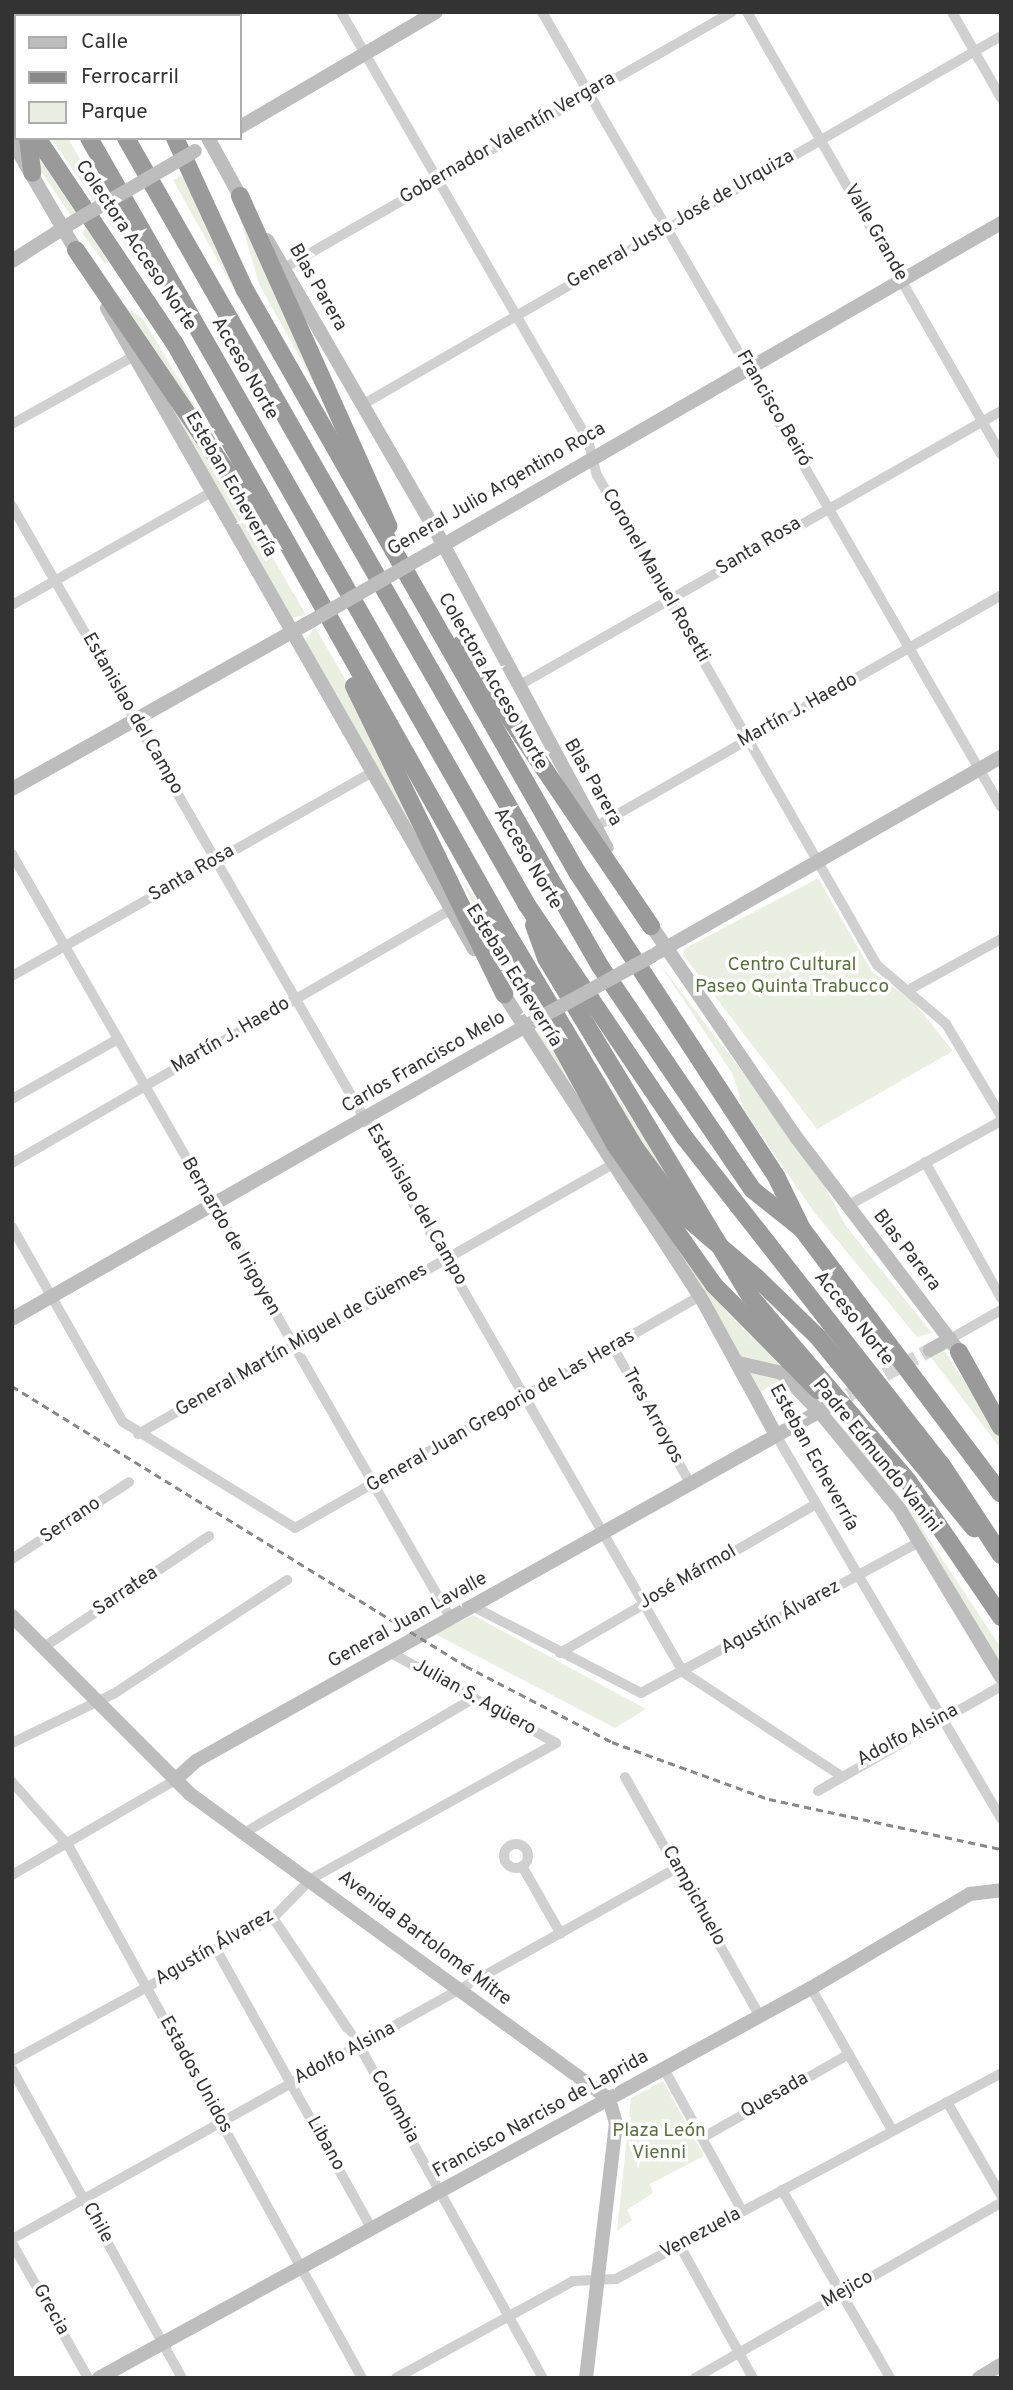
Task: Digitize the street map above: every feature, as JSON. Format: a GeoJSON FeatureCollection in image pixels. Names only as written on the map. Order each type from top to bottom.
{"type":"FeatureCollection","features":[{"type":"Feature","properties":{"kind":"highway","name":"Acceso Norte"},"geometry":{"type":"LineString","coordinates":[[90,140],[527,905],[685,1138],[941,1464],[1001,1555]]}},
{"type":"Feature","properties":{"kind":"highway","name":"Acceso Norte"},"geometry":{"type":"LineString","coordinates":[[127,140],[600,966],[753,1190],[802,1229],[1001,1494]]}},
{"type":"Feature","properties":{"kind":"highway","name":"Colectora Acceso Norte"},"geometry":{"type":"LineString","coordinates":[[176,140],[245,290],[577,872],[776,1176],[802,1229]]}},
{"type":"Feature","properties":{"kind":"highway"},"geometry":{"type":"LineString","coordinates":[[26,142],[32,173]]}},
{"type":"Feature","properties":{"kind":"highway","name":"Colectora Acceso Norte"},"geometry":{"type":"LineString","coordinates":[[26,142],[176,344],[321,608],[504,928]]}},
{"type":"Feature","properties":{"kind":"highway"},"geometry":{"type":"LineString","coordinates":[[240,196],[381,502],[398,559]]}},
{"type":"Feature","properties":{"kind":"highway"},"geometry":{"type":"LineString","coordinates":[[76,250],[321,608],[504,994]]}},
{"type":"Feature","properties":{"kind":"highway"},"geometry":{"type":"LineString","coordinates":[[415,589],[454,635],[650,926]]}},
{"type":"Feature","properties":{"kind":"highway"},"geometry":{"type":"LineString","coordinates":[[527,905],[546,958],[750,1296],[940,1523],[1001,1617]]}},
{"type":"Feature","properties":{"kind":"highway"},"geometry":{"type":"LineString","coordinates":[[504,928],[595,1111],[714,1285],[798,1374],[855,1420]]}},
{"type":"Feature","properties":{"kind":"highway"},"geometry":{"type":"LineString","coordinates":[[504,928],[635,1148],[688,1219],[756,1276],[818,1337],[1001,1561]]}},
{"type":"Feature","properties":{"kind":"highway"},"geometry":{"type":"LineString","coordinates":[[955,1345],[1001,1427]]}},
{"type":"Feature","properties":{"kind":"street","name":"Coronel Manuel Rosetti"},"geometry":{"type":"LineString","coordinates":[[341,12],[516,315],[670,600],[877,965],[912,988],[946,1024],[1001,1118]]}},
{"type":"Feature","properties":{"kind":"street"},"geometry":{"type":"LineString","coordinates":[[242,126],[436,12]]}},
{"type":"Feature","properties":{"kind":"street","name":"Francisco Beiró"},"geometry":{"type":"LineString","coordinates":[[542,12],[587,93],[668,226],[1001,807]]}},
{"type":"Feature","properties":{"kind":"street","name":"Gobernador Valentín Vergara"},"geometry":{"type":"LineString","coordinates":[[284,268],[732,12]]}},
{"type":"Feature","properties":{"kind":"street","name":"Valle Grande"},"geometry":{"type":"LineString","coordinates":[[747,12],[1001,454]]}},
{"type":"Feature","properties":{"kind":"street"},"geometry":{"type":"LineString","coordinates":[[952,12],[1001,98]]}},
{"type":"Feature","properties":{"kind":"street","name":"General Justo José de Urquiza"},"geometry":{"type":"LineString","coordinates":[[362,405],[1001,36]]}},
{"type":"Feature","properties":{"kind":"street"},"geometry":{"type":"LineString","coordinates":[[12,261],[213,140]]}},
{"type":"Feature","properties":{"kind":"street","name":"Blas Parera"},"geometry":{"type":"LineString","coordinates":[[213,140],[240,196],[443,544],[650,926],[659,952],[1001,1410]]}},
{"type":"Feature","properties":{"kind":"street","name":"Esteban Echeverría"},"geometry":{"type":"LineString","coordinates":[[32,173],[69,226],[76,250],[134,355],[450,910],[504,994],[528,1025],[613,1164],[700,1296],[857,1576],[1001,1819]]}},
{"type":"Feature","properties":{"kind":"street","name":"General Julio Argentino Roca"},"geometry":{"type":"LineString","coordinates":[[12,789],[307,624],[748,366],[1001,222]]}},
{"type":"Feature","properties":{"kind":"street"},"geometry":{"type":"LineString","coordinates":[[12,424],[134,355]]}},
{"type":"Feature","properties":{"kind":"street","name":"Santa Rosa"},"geometry":{"type":"LineString","coordinates":[[518,686],[828,506],[1001,411]]}},
{"type":"Feature","properties":{"kind":"street"},"geometry":{"type":"LineString","coordinates":[[12,605],[212,492]]}},
{"type":"Feature","properties":{"kind":"street","name":"Estanislao del Campo"},"geometry":{"type":"LineString","coordinates":[[12,506],[525,1397],[605,1531],[683,1672],[838,1774]]}},
{"type":"Feature","properties":{"kind":"street","name":"Martín J. Haedo"},"geometry":{"type":"LineString","coordinates":[[595,827],[1001,595]]}},
{"type":"Feature","properties":{"kind":"street","name":"Carlos Francisco Melo"},"geometry":{"type":"LineString","coordinates":[[12,1319],[1001,757]]}},
{"type":"Feature","properties":{"kind":"street","name":"Santa Rosa"},"geometry":{"type":"LineString","coordinates":[[12,976],[372,772]]}},
{"type":"Feature","properties":{"kind":"street","name":"Bernardo de Irigoyen"},"geometry":{"type":"LineString","coordinates":[[12,854],[372,1487],[451,1619]]}},
{"type":"Feature","properties":{"kind":"street","name":"Martín J. Haedo"},"geometry":{"type":"LineString","coordinates":[[12,1163],[450,910]]}},
{"type":"Feature","properties":{"kind":"street"},"geometry":{"type":"LineString","coordinates":[[912,988],[1001,939]]}},
{"type":"Feature","properties":{"kind":"street"},"geometry":{"type":"LineString","coordinates":[[12,1099],[118,1039]]}},
{"type":"Feature","properties":{"kind":"street"},"geometry":{"type":"LineString","coordinates":[[847,1206],[1001,1118]]}},
{"type":"Feature","properties":{"kind":"street"},"geometry":{"type":"LineString","coordinates":[[925,1162],[1001,1298]]}},
{"type":"Feature","properties":{"kind":"street","name":"General Martín Miguel de Güemes"},"geometry":{"type":"LineString","coordinates":[[138,1434],[613,1164]]}},
{"type":"Feature","properties":{"kind":"street"},"geometry":{"type":"LineString","coordinates":[[12,1227],[123,1422],[138,1434]]}},
{"type":"Feature","properties":{"kind":"street","name":"General Juan Gregorio de Las Heras"},"geometry":{"type":"LineString","coordinates":[[138,1434],[286,1526],[302,1527],[700,1296]]}},
{"type":"Feature","properties":{"kind":"street"},"geometry":{"type":"LineString","coordinates":[[930,1350],[955,1345],[1001,1310]]}},
{"type":"Feature","properties":{"kind":"street","name":"Tres Arroyos"},"geometry":{"type":"LineString","coordinates":[[613,1347],[691,1485]]}},
{"type":"Feature","properties":{"kind":"street","name":"Padre Edmundo Vanini"},"geometry":{"type":"LineString","coordinates":[[739,1363],[782,1373],[823,1409],[922,1541],[1001,1677]]}},
{"type":"Feature","properties":{"kind":"street","name":"General Juan Lavalle"},"geometry":{"type":"LineString","coordinates":[[12,1875],[68,1845],[175,1780],[195,1761],[823,1409]]}},
{"type":"Feature","properties":{"kind":"street","name":"Serrano"},"geometry":{"type":"LineString","coordinates":[[12,1559],[129,1482]]}},
{"type":"Feature","properties":{"kind":"street","name":"José Mármol"},"geometry":{"type":"LineString","coordinates":[[560,1653],[816,1504]]}},
{"type":"Feature","properties":{"kind":"street","name":"Sarratea"},"geometry":{"type":"LineString","coordinates":[[44,1647],[209,1536]]}},
{"type":"Feature","properties":{"kind":"street","name":"Agustín Álvarez"},"geometry":{"type":"LineString","coordinates":[[560,1653],[640,1693],[922,1541]]}},
{"type":"Feature","properties":{"kind":"street"},"geometry":{"type":"LineString","coordinates":[[12,1743],[96,1701],[286,1580]]}},
{"type":"Feature","properties":{"kind":"street"},"geometry":{"type":"LineString","coordinates":[[474,1607],[560,1653]]}},
{"type":"Feature","properties":{"kind":"street","name":"Avenida Bartolomé Mitre"},"geometry":{"type":"LineString","coordinates":[[12,1616],[175,1780],[609,2099]]}},
{"type":"Feature","properties":{"kind":"street","name":"Julian S. Agüero"},"geometry":{"type":"LineString","coordinates":[[391,1653],[556,1743]]}},
{"type":"Feature","properties":{"kind":"street","name":"Adolfo Alsina"},"geometry":{"type":"LineString","coordinates":[[818,1791],[838,1774],[1001,1686]]}},
{"type":"Feature","properties":{"kind":"street"},"geometry":{"type":"LineString","coordinates":[[244,1833],[474,1698]]}},
{"type":"Feature","properties":{"kind":"street","name":"Agustín Álvarez"},"geometry":{"type":"LineString","coordinates":[[12,2061],[273,1918],[311,1880],[556,1743]]}},
{"type":"Feature","properties":{"kind":"street","name":"Campichuelo"},"geometry":{"type":"LineString","coordinates":[[625,1777],[760,2017]]}},
{"type":"Feature","properties":{"kind":"street","name":"Estados Unidos"},"geometry":{"type":"LineString","coordinates":[[12,1782],[68,1845],[362,2378]]}},
{"type":"Feature","properties":{"kind":"street"},"geometry":{"type":"LineString","coordinates":[[522,1866],[561,1934]]}},
{"type":"Feature","properties":{"kind":"street","name":"Adolfo Alsina"},"geometry":{"type":"LineString","coordinates":[[12,2241],[83,2197],[460,1992],[677,1868]]}},
{"type":"Feature","properties":{"kind":"street","name":"Francisco Narciso de Laprida"},"geometry":{"type":"LineString","coordinates":[[99,2378],[163,2346],[811,1989],[970,1894],[1001,1890]]}},
{"type":"Feature","properties":{"kind":"street","name":"Colombia"},"geometry":{"type":"LineString","coordinates":[[273,1918],[360,2047],[543,2378]]}},
{"type":"Feature","properties":{"kind":"street","name":"Libano"},"geometry":{"type":"LineString","coordinates":[[216,1949],[372,2229]]}},
{"type":"Feature","properties":{"kind":"street"},"geometry":{"type":"LineString","coordinates":[[811,1989],[892,2130]]}},
{"type":"Feature","properties":{"kind":"street","name":"Quesada"},"geometry":{"type":"LineString","coordinates":[[702,2138],[849,2054]]}},
{"type":"Feature","properties":{"kind":"street","name":"Chile"},"geometry":{"type":"LineString","coordinates":[[12,2069],[182,2378]]}},
{"type":"Feature","properties":{"kind":"street"},"geometry":{"type":"LineString","coordinates":[[664,2070],[742,2211]]}},
{"type":"Feature","properties":{"kind":"street","name":"Venezuela"},"geometry":{"type":"LineString","coordinates":[[396,2378],[573,2281],[617,2278],[1001,2073]]}},
{"type":"Feature","properties":{"kind":"street"},"geometry":{"type":"LineString","coordinates":[[586,2378],[616,2123],[609,2099]]}},
{"type":"Feature","properties":{"kind":"street"},"geometry":{"type":"LineString","coordinates":[[947,2102],[1001,2195]]}},
{"type":"Feature","properties":{"kind":"street"},"geometry":{"type":"LineString","coordinates":[[782,2190],[890,2378]]}},
{"type":"Feature","properties":{"kind":"street","name":"Mejico"},"geometry":{"type":"LineString","coordinates":[[695,2378],[1001,2203]]}},
{"type":"Feature","properties":{"kind":"street","name":"Grecia"},"geometry":{"type":"LineString","coordinates":[[12,2241],[88,2378]]}},
{"type":"Feature","properties":{"kind":"street"},"geometry":{"type":"LineString","coordinates":[[680,2246],[753,2378]]}},
{"type":"Feature","properties":{"kind":"street"},"geometry":{"type":"LineString","coordinates":[[979,2378],[1001,2365]]}},
{"type":"Feature","properties":{"kind":"green space"},"geometry":{"type":"Polygon","coordinates":[[[52,140],[69,140],[103,200],[96,204],[52,140]]]}},
{"type":"Feature","properties":{"kind":"green space"},"geometry":{"type":"Polygon","coordinates":[[[36,153],[77,215],[73,219],[36,164],[36,153]]]}},
{"type":"Feature","properties":{"kind":"green space"},"geometry":{"type":"Polygon","coordinates":[[[184,175],[201,218],[241,302],[173,180],[184,175]]]}},
{"type":"Feature","properties":{"kind":"green space"},"geometry":{"type":"Polygon","coordinates":[[[238,211],[334,419],[259,284],[238,211]]]}},
{"type":"Feature","properties":{"kind":"green space"},"geometry":{"type":"Polygon","coordinates":[[[114,217],[151,283],[108,221],[114,217]]]}},
{"type":"Feature","properties":{"kind":"green space"},"geometry":{"type":"Polygon","coordinates":[[[87,227],[108,262],[105,264],[82,233],[87,227]]]}},
{"type":"Feature","properties":{"kind":"green space"},"geometry":{"type":"Polygon","coordinates":[[[120,302],[143,319],[221,450],[120,302]]]}},
{"type":"Feature","properties":{"kind":"green space"},"geometry":{"type":"Polygon","coordinates":[[[138,355],[249,516],[306,615],[291,618],[138,355]]]}},
{"type":"Feature","properties":{"kind":"green space"},"geometry":{"type":"Polygon","coordinates":[[[315,627],[345,679],[432,861],[428,862],[304,642],[315,627]]]}},
{"type":"Feature","properties":{"kind":"green space","name":"Centro Cultural Paseo Quinta Trabucco"},"geometry":{"type":"Polygon","coordinates":[[[818,878],[872,972],[912,1000],[953,1051],[817,1129],[683,955],[684,949],[818,878]]]}},
{"type":"Feature","properties":{"kind":"green space"},"geometry":{"type":"Polygon","coordinates":[[[461,880],[477,900],[536,1011],[529,1014],[461,880]]]}},
{"type":"Feature","properties":{"kind":"green space"},"geometry":{"type":"Polygon","coordinates":[[[659,963],[812,1163],[846,1226],[932,1333],[917,1337],[814,1212],[744,1110],[732,1073],[659,963]]]}},
{"type":"Feature","properties":{"kind":"green space"},"geometry":{"type":"Polygon","coordinates":[[[567,1015],[595,1063],[692,1211],[656,1170],[567,1015]]]}},
{"type":"Feature","properties":{"kind":"green space"},"geometry":{"type":"Polygon","coordinates":[[[545,1027],[611,1147],[534,1033],[545,1027]]]}},
{"type":"Feature","properties":{"kind":"green space"},"geometry":{"type":"Polygon","coordinates":[[[660,1224],[730,1316],[818,1400],[790,1376],[743,1362],[660,1224]]]}},
{"type":"Feature","properties":{"kind":"green space"},"geometry":{"type":"Polygon","coordinates":[[[943,1348],[1001,1439],[1001,1449],[930,1356],[943,1348]]]}},
{"type":"Feature","properties":{"kind":"green space"},"geometry":{"type":"Polygon","coordinates":[[[747,1371],[783,1380],[758,1393],[747,1371]]]}},
{"type":"Feature","properties":{"kind":"green space"},"geometry":{"type":"Polygon","coordinates":[[[832,1415],[904,1501],[1001,1648],[1001,1666],[832,1415]]]}},
{"type":"Feature","properties":{"kind":"green space"},"geometry":{"type":"Polygon","coordinates":[[[473,1615],[646,1709],[615,1728],[435,1634],[473,1615]]]}},
{"type":"Feature","properties":{"kind":"green space","name":"Plaza León Vienni"},"geometry":{"type":"Polygon","coordinates":[[[663,2081],[704,2156],[650,2184],[653,2193],[627,2210],[632,2220],[617,2231],[631,2098],[663,2081]]]}},
{"type":"Feature","properties":{"kind":"tunnel"},"geometry":{"type":"LineString","coordinates":[[830,1405],[930,1350]]}},
{"type":"Feature","properties":{"kind":"railway"},"geometry":{"type":"LineString","coordinates":[[12,1386],[466,1666],[612,1742],[769,1799],[1001,1849]]}}]}
